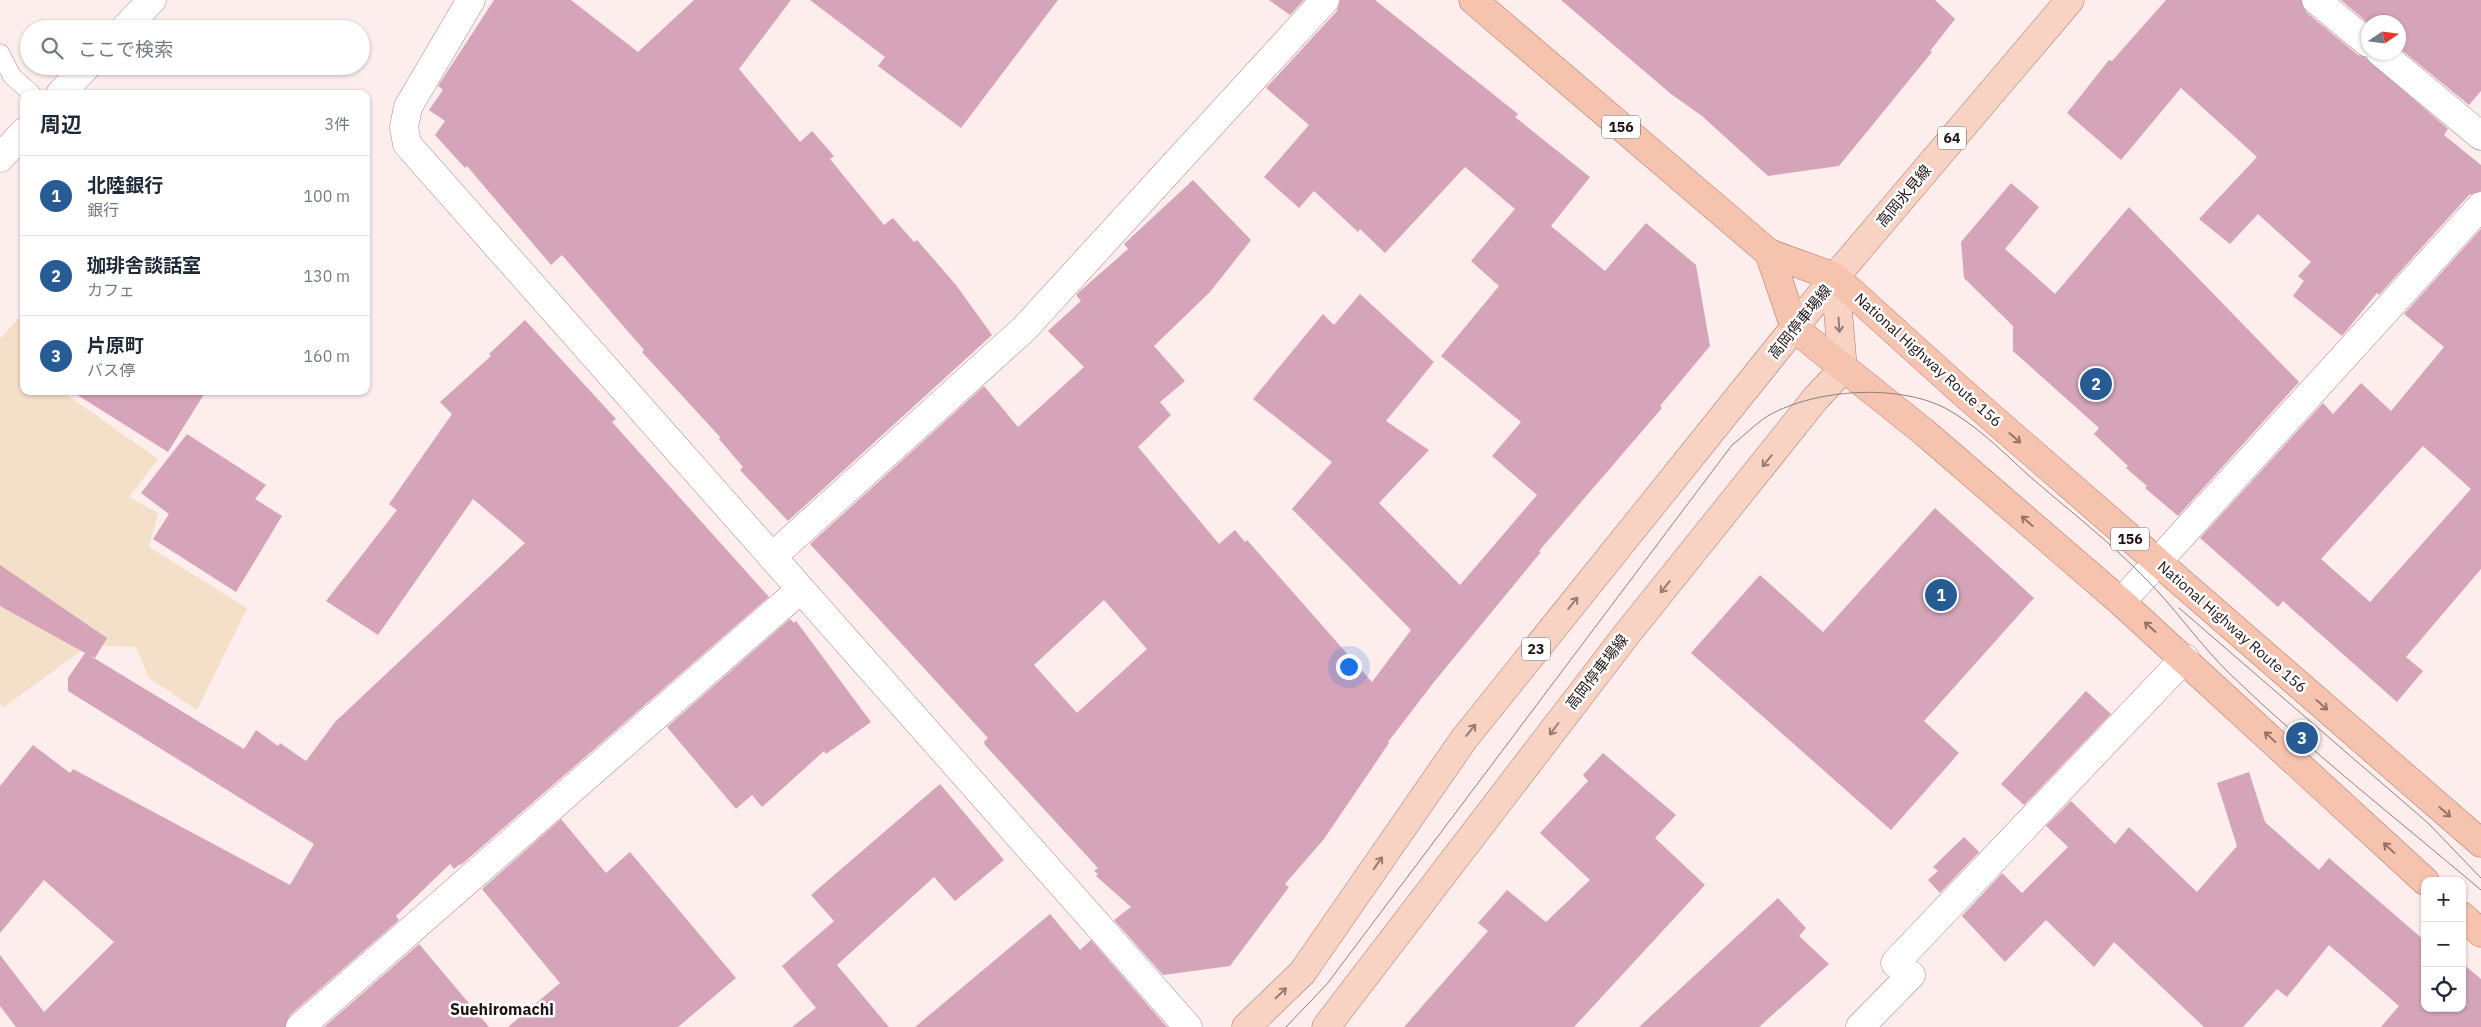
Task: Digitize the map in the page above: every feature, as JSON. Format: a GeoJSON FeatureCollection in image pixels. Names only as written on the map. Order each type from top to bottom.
{"type":"FeatureCollection","features":[{"type":"Feature","properties":{"kind":"highway","name":"National Highway Route 156"},"geometry":{"type":"LineString","coordinates":[[1473,0],[1769,253],[1836,277],[1960,390],[2481,843]]}},
{"type":"Feature","properties":{"kind":"highway"},"geometry":{"type":"LineString","coordinates":[[1769,253],[1795,330],[1924,432],[2122,602],[2421,877]]}},
{"type":"Feature","properties":{"kind":"highway"},"geometry":{"type":"LineString","coordinates":[[2466,920],[2481,933]]}},
{"type":"Feature","properties":{"kind":"main road","name":"高岡氷見線"},"geometry":{"type":"LineString","coordinates":[[1836,277],[2070,0]]}},
{"type":"Feature","properties":{"kind":"main road","name":"高岡停車場線"},"geometry":{"type":"LineString","coordinates":[[1246,1027],[1302,973],[1464,740],[1836,277]]}},
{"type":"Feature","properties":{"kind":"main road","name":"高岡停車場線"},"geometry":{"type":"LineString","coordinates":[[1326,1027],[1623,639],[1816,398],[1843,369],[1836,277]]}},
{"type":"Feature","properties":{"kind":"street"},"geometry":{"type":"LineString","coordinates":[[133,20],[152,0]]}},
{"type":"Feature","properties":{"kind":"street"},"geometry":{"type":"LineString","coordinates":[[471,0],[408,107],[404,127],[407,144],[1188,1027]]}},
{"type":"Feature","properties":{"kind":"street"},"geometry":{"type":"LineString","coordinates":[[772,557],[1024,329],[1325,0]]}},
{"type":"Feature","properties":{"kind":"street"},"geometry":{"type":"LineString","coordinates":[[2316,0],[2361,37]]}},
{"type":"Feature","properties":{"kind":"street"},"geometry":{"type":"LineString","coordinates":[[2390,60],[2481,136]]}},
{"type":"Feature","properties":{"kind":"street"},"geometry":{"type":"LineString","coordinates":[[64,90],[78,75]]}},
{"type":"Feature","properties":{"kind":"street"},"geometry":{"type":"LineString","coordinates":[[0,158],[20,136]]}},
{"type":"Feature","properties":{"kind":"street"},"geometry":{"type":"LineString","coordinates":[[2122,602],[2481,206]]}},
{"type":"Feature","properties":{"kind":"street"},"geometry":{"type":"LineString","coordinates":[[300,1027],[800,590]]}},
{"type":"Feature","properties":{"kind":"street"},"geometry":{"type":"LineString","coordinates":[[1860,1027],[1911,975],[1895,963],[2185,658]]}},
{"type":"Feature","properties":{"kind":"lane"},"geometry":{"type":"LineString","coordinates":[[0,53],[12,76],[28,90]]}},
{"type":"Feature","properties":{"kind":"shaded area"},"geometry":{"type":"Polygon","coordinates":[[[20,319],[20,395],[67,395],[158,459],[129,497],[158,513],[149,547],[247,608],[197,710],[149,678],[136,647],[89,645],[4,707],[0,705],[0,339],[20,319]]]}},
{"type":"Feature","properties":{"kind":"building"},"geometry":{"type":"Polygon","coordinates":[[[494,0],[571,0],[638,52],[694,0],[791,0],[739,69],[800,142],[812,131],[834,156],[830,159],[884,225],[893,218],[914,242],[917,240],[956,285],[992,335],[788,521],[740,470],[743,467],[719,439],[720,437],[642,352],[644,350],[562,255],[551,265],[467,166],[465,168],[435,135],[445,121],[429,110],[443,90],[438,86],[494,0]]]}},
{"type":"Feature","properties":{"kind":"building"},"geometry":{"type":"Polygon","coordinates":[[[810,0],[1058,0],[961,128],[878,66],[885,57],[810,0]]]}},
{"type":"Feature","properties":{"kind":"building"},"geometry":{"type":"Polygon","coordinates":[[[1269,0],[1304,0],[1290,15],[1269,0]]]}},
{"type":"Feature","properties":{"kind":"building"},"geometry":{"type":"Polygon","coordinates":[[[1340,0],[1375,0],[1518,114],[1515,117],[1590,177],[1551,226],[1605,271],[1646,223],[1696,265],[1710,346],[1660,406],[1662,408],[1539,551],[1541,552],[1434,682],[1388,742],[1324,839],[1285,884],[1289,887],[1230,966],[1163,975],[1114,920],[1131,907],[1096,876],[1098,874],[1094,871],[1098,868],[985,745],[984,742],[988,738],[810,544],[984,386],[1018,427],[1084,367],[1048,331],[1081,301],[1076,295],[1128,249],[1124,244],[1193,180],[1251,240],[1210,292],[1154,346],[1185,381],[1160,402],[1171,415],[1138,447],[1219,544],[1235,530],[1245,542],[1247,540],[1372,682],[1411,630],[1292,509],[1332,462],[1253,399],[1323,314],[1334,325],[1360,294],[1434,362],[1386,421],[1429,450],[1379,503],[1460,585],[1537,495],[1492,456],[1521,422],[1441,356],[1499,286],[1471,261],[1515,209],[1465,167],[1385,253],[1360,229],[1358,232],[1314,191],[1299,208],[1264,177],[1309,125],[1266,88],[1337,11],[1340,0]],[[1104,600],[1034,665],[1077,713],[1147,649],[1104,600]]]}},
{"type":"Feature","properties":{"kind":"building"},"geometry":{"type":"Polygon","coordinates":[[[1561,0],[1935,0],[1955,19],[1930,51],[1932,52],[1839,166],[1768,176],[1702,116],[1671,94],[1561,0]]]}},
{"type":"Feature","properties":{"kind":"building"},"geometry":{"type":"Polygon","coordinates":[[[2166,0],[2301,0],[2306,12],[2361,56],[2361,60],[2368,60],[2448,129],[2444,135],[2481,165],[2481,191],[2469,195],[2379,295],[2377,293],[2342,336],[2293,296],[2304,281],[2298,276],[2311,262],[2258,214],[2230,244],[2199,219],[2257,157],[2181,88],[2121,160],[2067,113],[2109,60],[2112,61],[2166,0]]]}},
{"type":"Feature","properties":{"kind":"building"},"geometry":{"type":"Polygon","coordinates":[[[2341,0],[2481,0],[2481,91],[2469,105],[2406,54],[2406,15],[2361,15],[2361,17],[2341,0]]]}},
{"type":"Feature","properties":{"kind":"building"},"geometry":{"type":"Polygon","coordinates":[[[2011,183],[2039,207],[2005,249],[2055,294],[2129,207],[2299,382],[2178,516],[2145,488],[2147,486],[2126,468],[2128,466],[2094,434],[2099,428],[2013,351],[2013,326],[1964,278],[1961,242],[2011,183]]]}},
{"type":"Feature","properties":{"kind":"building"},"geometry":{"type":"Polygon","coordinates":[[[2481,229],[2481,569],[2406,657],[2423,671],[2397,702],[2283,601],[2278,607],[2200,538],[2323,403],[2333,414],[2361,383],[2391,411],[2444,347],[2404,314],[2481,229]],[[2423,446],[2321,559],[2370,602],[2471,489],[2423,446]]]}},
{"type":"Feature","properties":{"kind":"building"},"geometry":{"type":"Polygon","coordinates":[[[525,320],[616,419],[612,422],[769,597],[461,865],[454,869],[450,864],[396,916],[399,920],[290,1015],[285,1027],[16,1027],[0,1006],[0,955],[44,1012],[114,942],[44,880],[0,933],[0,786],[33,745],[70,773],[73,769],[290,885],[314,844],[68,691],[68,678],[85,653],[0,606],[0,565],[107,638],[95,658],[89,655],[244,749],[256,730],[278,746],[280,743],[306,761],[335,722],[525,543],[473,499],[378,635],[326,601],[397,510],[389,504],[452,414],[440,402],[491,356],[489,354],[525,320]]]}},
{"type":"Feature","properties":{"kind":"building"},"geometry":{"type":"Polygon","coordinates":[[[77,395],[204,395],[168,452],[77,395]]]}},
{"type":"Feature","properties":{"kind":"building"},"geometry":{"type":"Polygon","coordinates":[[[187,434],[266,485],[255,499],[282,516],[236,592],[153,539],[169,514],[141,493],[187,434]]]}},
{"type":"Feature","properties":{"kind":"building"},"geometry":{"type":"Polygon","coordinates":[[[1935,508],[2034,598],[1924,721],[1959,753],[1891,830],[1691,653],[1760,575],[1823,632],[1935,508]]]}},
{"type":"Feature","properties":{"kind":"building"},"geometry":{"type":"Polygon","coordinates":[[[790,619],[794,623],[796,621],[871,722],[826,754],[824,751],[762,807],[752,795],[736,809],[667,727],[790,619]]]}},
{"type":"Feature","properties":{"kind":"building"},"geometry":{"type":"Polygon","coordinates":[[[2086,691],[2111,714],[2024,805],[2001,784],[2086,691]]]}},
{"type":"Feature","properties":{"kind":"building"},"geometry":{"type":"Polygon","coordinates":[[[1603,753],[1676,815],[1655,838],[1705,885],[1574,1027],[1404,1027],[1488,931],[1478,923],[1507,890],[1546,922],[1590,880],[1540,833],[1588,781],[1583,775],[1603,753]]]}},
{"type":"Feature","properties":{"kind":"building"},"geometry":{"type":"Polygon","coordinates":[[[2249,772],[2265,822],[2319,870],[2329,858],[2421,938],[2421,1012],[2466,1012],[2466,966],[2481,979],[2481,1027],[2381,1027],[2399,1006],[2329,945],[2287,997],[2277,989],[2243,1027],[2204,1027],[2114,942],[2094,967],[2046,920],[2005,962],[1962,916],[2002,873],[2022,893],[2068,847],[2046,826],[2071,801],[2115,844],[2129,827],[2197,892],[2237,846],[2217,783],[2249,772]]]}},
{"type":"Feature","properties":{"kind":"building"},"geometry":{"type":"Polygon","coordinates":[[[940,784],[1004,860],[955,901],[934,877],[837,965],[889,1027],[792,1027],[816,1008],[782,966],[834,921],[811,895],[940,784]]]}},
{"type":"Feature","properties":{"kind":"building"},"geometry":{"type":"Polygon","coordinates":[[[561,819],[606,873],[630,852],[736,978],[678,1027],[508,1027],[560,983],[482,889],[561,819]]]}},
{"type":"Feature","properties":{"kind":"building"},"geometry":{"type":"Polygon","coordinates":[[[1964,837],[1979,852],[1940,893],[1928,880],[1938,871],[1933,867],[1964,837]]]}},
{"type":"Feature","properties":{"kind":"building"},"geometry":{"type":"Polygon","coordinates":[[[1778,898],[1806,928],[1799,936],[1829,964],[1759,1027],[1639,1027],[1778,898]]]}},
{"type":"Feature","properties":{"kind":"building"},"geometry":{"type":"Polygon","coordinates":[[[1050,914],[1080,950],[1091,940],[1167,1027],[915,1027],[1050,914]]]}},
{"type":"Feature","properties":{"kind":"building"},"geometry":{"type":"Polygon","coordinates":[[[419,944],[489,1027],[324,1027],[419,944]]]}},
{"type":"Feature","properties":{"kind":"tram line"},"geometry":{"type":"LineString","coordinates":[[1286,1027],[1327,984],[1732,445],[1768,416],[1792,405],[1813,399],[1859,392],[1905,395],[1926,400],[1956,414],[1978,430],[2131,564],[2209,652],[2261,703],[2323,758],[2481,890]]}},
{"type":"Feature","properties":{"kind":"tram line"},"geometry":{"type":"LineString","coordinates":[[2179,608],[2428,823],[2481,878]]}},
{"type":"Feature","properties":{"kind":"place","name":"珈琲舎談話室"},"geometry":{"type":"Point","coordinates":[2096,384]}},
{"type":"Feature","properties":{"kind":"place","name":"北陸銀行"},"geometry":{"type":"Point","coordinates":[1941,595]}},
{"type":"Feature","properties":{"kind":"place","name":"片原町"},"geometry":{"type":"Point","coordinates":[2302,738]}},
{"type":"Feature","properties":{"kind":"district","name":"Suehiromachi"},"geometry":{"type":"Point","coordinates":[502,1009]}}]}
